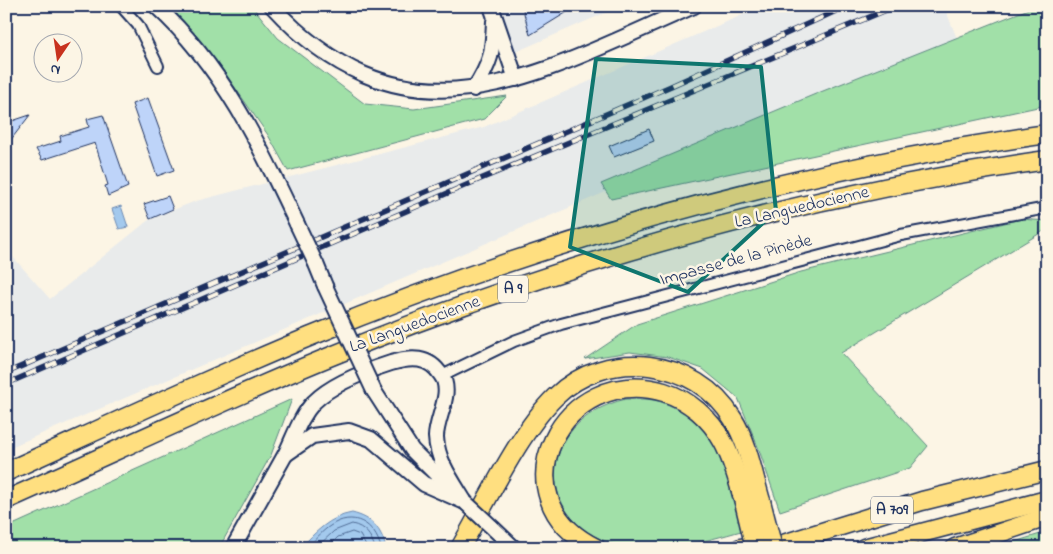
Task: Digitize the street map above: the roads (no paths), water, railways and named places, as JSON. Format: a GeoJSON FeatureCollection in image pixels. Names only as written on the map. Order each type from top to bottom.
{"type":"FeatureCollection","features":[{"type":"Feature","properties":{"kind":"highway","name":"La Languedocienne"},"geometry":{"type":"LineString","coordinates":[[6,472],[310,336],[431,290],[561,245],[684,210],[801,180],[957,148],[1047,134]]}},
{"type":"Feature","properties":{"kind":"highway","name":"La Languedocienne"},"geometry":{"type":"LineString","coordinates":[[6,500],[325,359],[437,316],[542,280],[670,241],[815,204],[935,179],[1047,160]]}},
{"type":"Feature","properties":{"kind":"highway"},"geometry":{"type":"LineString","coordinates":[[460,548],[520,444],[547,406],[562,390],[579,379],[615,366],[636,364],[664,368],[692,380],[710,392],[727,410],[739,430],[753,504],[755,548]]}},
{"type":"Feature","properties":{"kind":"highway"},"geometry":{"type":"LineString","coordinates":[[596,548],[576,536],[556,514],[546,489],[545,464],[555,437],[571,414],[592,400],[616,390],[636,388],[658,390],[678,397],[710,422],[723,441],[734,468],[753,504],[771,548]]}},
{"type":"Feature","properties":{"kind":"highway","name":"A 709"},"geometry":{"type":"LineString","coordinates":[[771,548],[922,501],[1047,470]]}},
{"type":"Feature","properties":{"kind":"highway","name":"A 709"},"geometry":{"type":"LineString","coordinates":[[864,548],[1047,500]]}},
{"type":"Feature","properties":{"kind":"highway"},"geometry":{"type":"LineString","coordinates":[[955,548],[1047,517]]}},
{"type":"Feature","properties":{"kind":"highway"},"geometry":{"type":"LineString","coordinates":[[740,548],[802,537]]}},
{"type":"Feature","properties":{"kind":"street"},"geometry":{"type":"LineString","coordinates":[[121,6],[138,25],[158,66]]}},
{"type":"Feature","properties":{"kind":"street"},"geometry":{"type":"LineString","coordinates":[[156,6],[189,41],[237,104],[259,143],[374,391],[388,416],[412,450],[514,548]]}},
{"type":"Feature","properties":{"kind":"street"},"geometry":{"type":"LineString","coordinates":[[272,6],[294,30],[321,52],[375,78],[412,89],[474,89],[540,73],[694,6]]}},
{"type":"Feature","properties":{"kind":"street"},"geometry":{"type":"LineString","coordinates":[[474,89],[487,70],[493,48],[493,12]]}},
{"type":"Feature","properties":{"kind":"street"},"geometry":{"type":"LineString","coordinates":[[493,12],[516,79]]}},
{"type":"Feature","properties":{"kind":"street","name":"Impasse de la Pinède"},"geometry":{"type":"LineString","coordinates":[[442,376],[514,341],[561,324],[901,234],[1047,208]]}},
{"type":"Feature","properties":{"kind":"street"},"geometry":{"type":"LineString","coordinates":[[233,548],[285,454],[299,423],[314,403],[331,388],[409,358],[428,361],[442,376],[446,391],[436,437],[440,456],[447,473],[465,502]]}},
{"type":"Feature","properties":{"kind":"street"},"geometry":{"type":"LineString","coordinates":[[285,454],[312,436],[349,431],[371,439],[424,484],[465,502]]}},
{"type":"Feature","properties":{"kind":"water"},"geometry":{"type":"Polygon","coordinates":[[[121,206],[128,227],[119,229],[112,209],[121,206]]]}},
{"type":"Feature","properties":{"kind":"water"},"geometry":{"type":"Polygon","coordinates":[[[352,513],[365,518],[375,525],[386,548],[300,548],[317,531],[330,522],[352,513]]]}},
{"type":"Feature","properties":{"kind":"railway"},"geometry":{"type":"LineString","coordinates":[[6,373],[671,86],[847,6]]}},
{"type":"Feature","properties":{"kind":"railway"},"geometry":{"type":"LineString","coordinates":[[6,384],[478,180],[896,6]]}}]}
